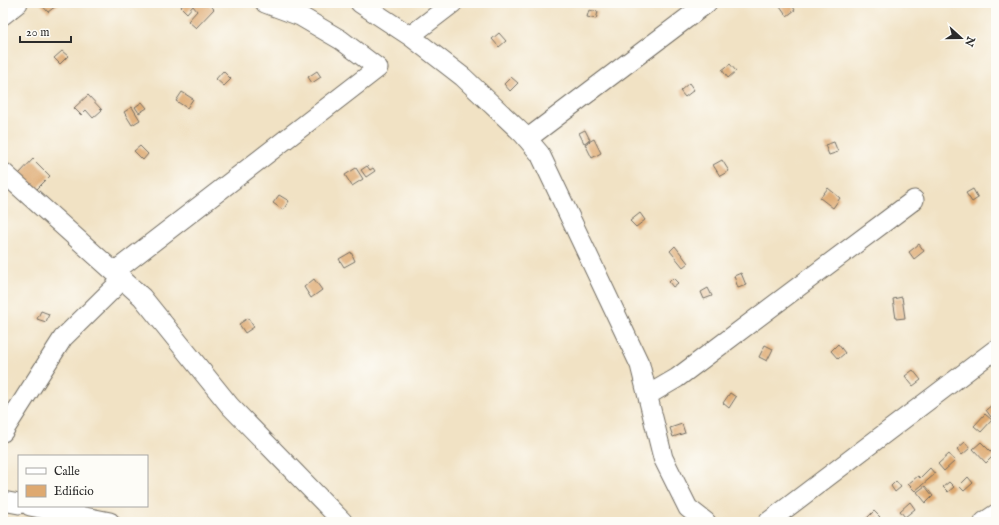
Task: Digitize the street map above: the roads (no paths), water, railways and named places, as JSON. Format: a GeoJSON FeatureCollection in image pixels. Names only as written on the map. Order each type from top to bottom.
{"type":"FeatureCollection","features":[{"type":"Feature","properties":{"kind":"street"},"geometry":{"type":"LineString","coordinates":[[3,15],[18,3]]}},
{"type":"Feature","properties":{"kind":"street"},"geometry":{"type":"LineString","coordinates":[[3,432],[63,338],[119,276],[378,68],[341,40],[307,20],[265,3]]}},
{"type":"Feature","properties":{"kind":"street"},"geometry":{"type":"LineString","coordinates":[[360,3],[410,36],[462,77],[527,139],[540,154],[640,364],[664,458],[688,508],[706,522]]}},
{"type":"Feature","properties":{"kind":"street"},"geometry":{"type":"LineString","coordinates":[[410,36],[453,3]]}},
{"type":"Feature","properties":{"kind":"street"},"geometry":{"type":"LineString","coordinates":[[527,139],[707,3]]}},
{"type":"Feature","properties":{"kind":"street"},"geometry":{"type":"LineString","coordinates":[[3,172],[142,297],[230,406],[344,522]]}},
{"type":"Feature","properties":{"kind":"street"},"geometry":{"type":"LineString","coordinates":[[648,395],[677,378],[914,200]]}},
{"type":"Feature","properties":{"kind":"street"},"geometry":{"type":"LineString","coordinates":[[768,522],[996,349]]}},
{"type":"Feature","properties":{"kind":"street"},"geometry":{"type":"LineString","coordinates":[[3,501],[18,504]]}},
{"type":"Feature","properties":{"kind":"street"},"geometry":{"type":"LineString","coordinates":[[35,507],[110,522]]}},
{"type":"Feature","properties":{"kind":"street"},"geometry":{"type":"LineString","coordinates":[[984,522],[996,514]]}}]}
